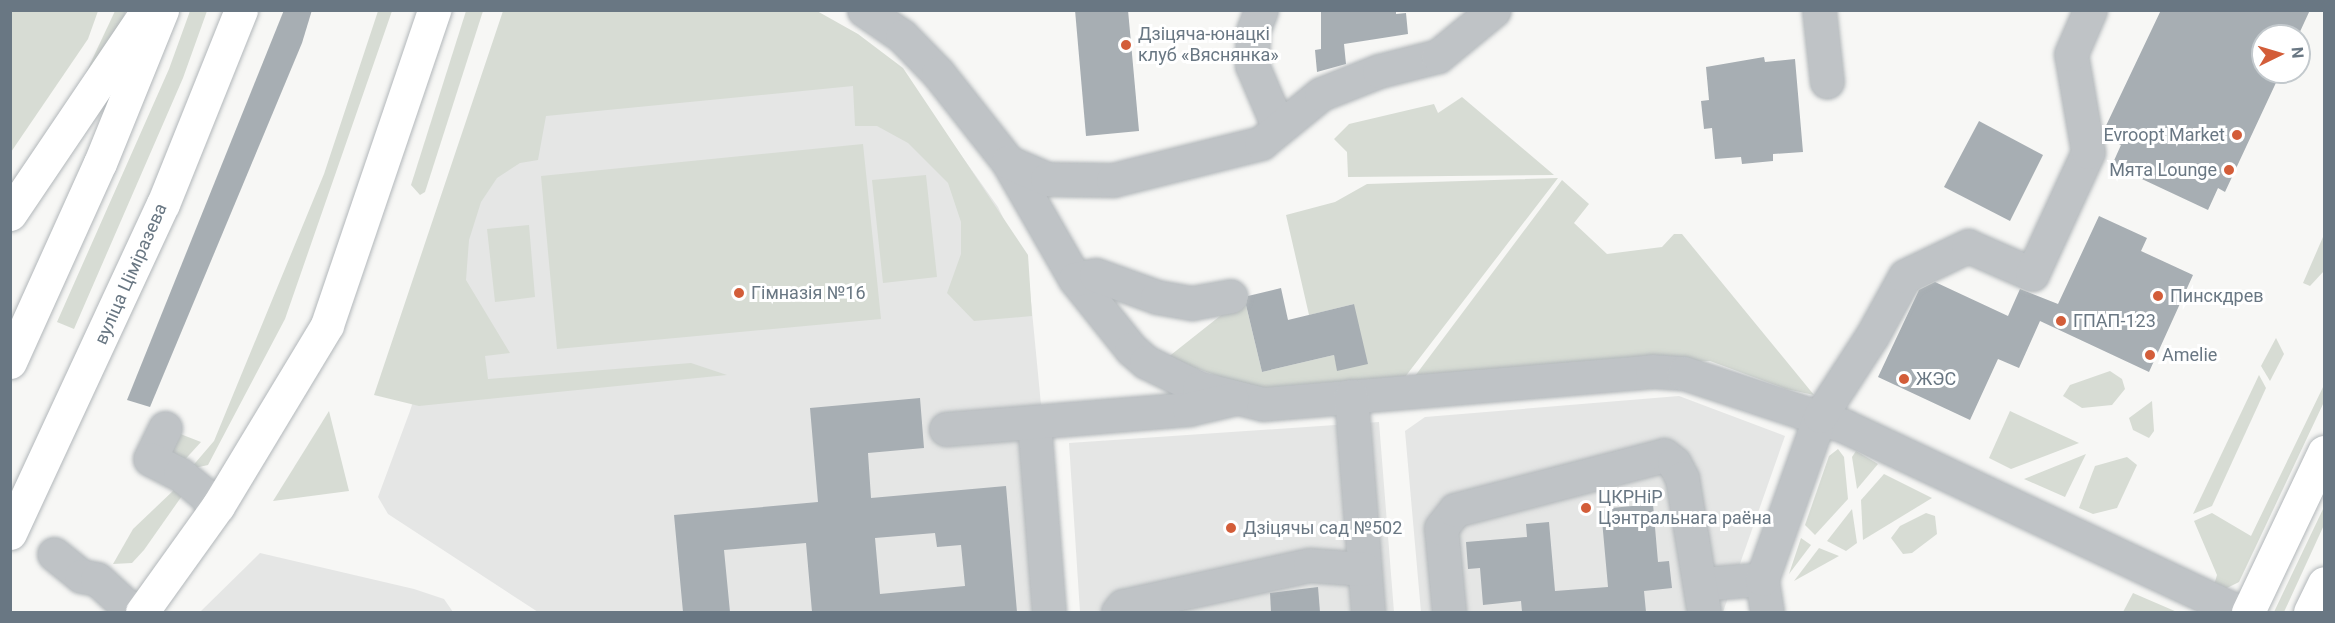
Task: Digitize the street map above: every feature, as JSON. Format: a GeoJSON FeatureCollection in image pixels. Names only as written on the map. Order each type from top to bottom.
{"type":"FeatureCollection","features":[{"type":"Feature","properties":{"kind":"main road"},"geometry":{"type":"LineString","coordinates":[[10,214],[148,10]]}},
{"type":"Feature","properties":{"kind":"main road"},"geometry":{"type":"LineString","coordinates":[[10,362],[100,163],[162,10]]}},
{"type":"Feature","properties":{"kind":"main road","name":"вуліца Ціміразева"},"geometry":{"type":"LineString","coordinates":[[10,533],[163,204],[241,10]]}},
{"type":"Feature","properties":{"kind":"main road"},"geometry":{"type":"LineString","coordinates":[[142,612],[219,506],[327,325],[434,10]]}},
{"type":"Feature","properties":{"kind":"main road"},"geometry":{"type":"LineString","coordinates":[[2247,612],[2325,452]]}},
{"type":"Feature","properties":{"kind":"main road"},"geometry":{"type":"LineString","coordinates":[[2310,612],[2325,583]]}},
{"type":"Feature","properties":{"kind":"street"},"geometry":{"type":"LineString","coordinates":[[864,10],[902,36],[938,73],[1008,162],[1075,279],[1146,362],[1199,388],[1233,399],[1263,404],[1652,370],[1684,373],[1820,416],[2239,612]]}},
{"type":"Feature","properties":{"kind":"street"},"geometry":{"type":"LineString","coordinates":[[1261,10],[1253,31],[1252,65],[1278,126]]}},
{"type":"Feature","properties":{"kind":"street"},"geometry":{"type":"LineString","coordinates":[[1008,162],[1047,179],[1113,180],[1261,142],[1278,126],[1321,94],[1379,71],[1438,56],[1494,10]]}},
{"type":"Feature","properties":{"kind":"street"},"geometry":{"type":"LineString","coordinates":[[1819,10],[1827,82]]}},
{"type":"Feature","properties":{"kind":"street"},"geometry":{"type":"LineString","coordinates":[[1767,612],[1762,579],[1820,416],[1872,336],[1905,276],[1968,246],[2032,274],[2088,152],[2071,54],[2090,10]]}},
{"type":"Feature","properties":{"kind":"street"},"geometry":{"type":"LineString","coordinates":[[1075,279],[1096,275],[1156,297],[1192,303],[1230,296]]}},
{"type":"Feature","properties":{"kind":"street"},"geometry":{"type":"LineString","coordinates":[[1351,396],[1368,612]]}},
{"type":"Feature","properties":{"kind":"street"},"geometry":{"type":"LineString","coordinates":[[946,429],[1189,409],[1233,399]]}},
{"type":"Feature","properties":{"kind":"street"},"geometry":{"type":"LineString","coordinates":[[1034,422],[1049,612]]}},
{"type":"Feature","properties":{"kind":"street"},"geometry":{"type":"LineString","coordinates":[[165,428],[150,459],[180,474],[219,506]]}},
{"type":"Feature","properties":{"kind":"street"},"geometry":{"type":"LineString","coordinates":[[1449,612],[1441,528],[1455,510],[1664,455],[1674,463],[1682,478],[1703,598],[1762,579]]}},
{"type":"Feature","properties":{"kind":"street"},"geometry":{"type":"LineString","coordinates":[[54,554],[81,576],[97,579],[133,612]]}},
{"type":"Feature","properties":{"kind":"street"},"geometry":{"type":"LineString","coordinates":[[1119,612],[1123,606],[1310,565],[1364,569]]}},
{"type":"Feature","properties":{"kind":"shaded area"},"geometry":{"type":"Polygon","coordinates":[[[11,10],[98,11],[88,39],[11,152],[11,10]]]}},
{"type":"Feature","properties":{"kind":"shaded area"},"geometry":{"type":"Polygon","coordinates":[[[115,11],[126,11],[116,36],[83,79],[115,11]]]}},
{"type":"Feature","properties":{"kind":"shaded area"},"geometry":{"type":"Polygon","coordinates":[[[190,11],[207,11],[183,78],[74,329],[57,322],[169,69],[190,11]]]}},
{"type":"Feature","properties":{"kind":"shaded area"},"geometry":{"type":"Polygon","coordinates":[[[378,11],[392,11],[285,319],[208,465],[190,469],[214,441],[324,174],[378,11]]]}},
{"type":"Feature","properties":{"kind":"shaded area"},"geometry":{"type":"Polygon","coordinates":[[[466,11],[483,11],[425,192],[420,195],[411,185],[466,11]]]}},
{"type":"Feature","properties":{"kind":"shaded area"},"geometry":{"type":"Polygon","coordinates":[[[503,11],[817,11],[858,34],[903,68],[1028,255],[1032,316],[974,321],[947,293],[961,254],[961,222],[948,183],[908,143],[877,126],[855,126],[853,86],[546,116],[538,160],[520,163],[497,178],[481,202],[469,240],[466,280],[510,353],[485,356],[488,379],[691,363],[727,375],[419,406],[374,395],[503,11]]]}},
{"type":"Feature","properties":{"kind":"shaded area","name":"Гімназія №16"},"geometry":{"type":"Polygon","coordinates":[[[538,11],[900,69],[998,207],[1028,270],[1061,612],[538,612],[388,514],[378,497],[410,411],[538,11]]]}},
{"type":"Feature","properties":{"kind":"shaded area"},"geometry":{"type":"Polygon","coordinates":[[[1462,97],[1554,175],[1348,177],[1347,152],[1334,139],[1349,124],[1434,104],[1438,113],[1462,97]]]}},
{"type":"Feature","properties":{"kind":"shaded area"},"geometry":{"type":"Polygon","coordinates":[[[863,144],[881,319],[557,349],[541,176],[863,144]]]}},
{"type":"Feature","properties":{"kind":"shaded area"},"geometry":{"type":"Polygon","coordinates":[[[926,175],[937,277],[883,283],[872,180],[926,175]]]}},
{"type":"Feature","properties":{"kind":"shaded area"},"geometry":{"type":"Polygon","coordinates":[[[1558,178],[1405,377],[1257,390],[1167,358],[1244,297],[1262,372],[1334,355],[1338,371],[1354,304],[1309,315],[1286,215],[1335,202],[1367,184],[1558,178]]]}},
{"type":"Feature","properties":{"kind":"shaded area"},"geometry":{"type":"Polygon","coordinates":[[[1562,180],[1589,204],[1574,223],[1607,254],[1662,247],[1674,234],[1682,234],[1814,395],[1786,389],[1710,361],[1415,376],[1562,180]]]}},
{"type":"Feature","properties":{"kind":"shaded area"},"geometry":{"type":"Polygon","coordinates":[[[529,225],[535,297],[495,302],[487,229],[529,225]]]}},
{"type":"Feature","properties":{"kind":"shaded area"},"geometry":{"type":"Polygon","coordinates":[[[2323,237],[2324,271],[2310,286],[2303,283],[2323,237]]]}},
{"type":"Feature","properties":{"kind":"shaded area"},"geometry":{"type":"Polygon","coordinates":[[[2276,338],[2284,354],[2270,381],[2261,366],[2276,338]]]}},
{"type":"Feature","properties":{"kind":"shaded area"},"geometry":{"type":"Polygon","coordinates":[[[2110,371],[2122,379],[2125,389],[2112,405],[2082,408],[2063,396],[2070,385],[2110,371]]]}},
{"type":"Feature","properties":{"kind":"shaded area"},"geometry":{"type":"Polygon","coordinates":[[[2259,375],[2266,388],[2212,506],[2193,514],[2259,375]]]}},
{"type":"Feature","properties":{"kind":"shaded area"},"geometry":{"type":"Polygon","coordinates":[[[2324,385],[2324,402],[2239,582],[2225,589],[2214,585],[2217,575],[2194,521],[2212,513],[2251,536],[2324,385]]]}},
{"type":"Feature","properties":{"kind":"shaded area","name":"ЦКРНіР Цэнтральнага раёна"},"geometry":{"type":"Polygon","coordinates":[[[1679,396],[1785,436],[1723,612],[1421,612],[1405,431],[1425,417],[1679,396]]]}},
{"type":"Feature","properties":{"kind":"shaded area"},"geometry":{"type":"Polygon","coordinates":[[[2152,401],[2154,431],[2149,438],[2133,430],[2129,418],[2152,401]]]}},
{"type":"Feature","properties":{"kind":"shaded area"},"geometry":{"type":"Polygon","coordinates":[[[329,411],[349,491],[273,501],[329,411]]]}},
{"type":"Feature","properties":{"kind":"shaded area"},"geometry":{"type":"Polygon","coordinates":[[[2010,411],[2079,443],[2011,469],[1989,458],[2010,411]]]}},
{"type":"Feature","properties":{"kind":"shaded area","name":"Дзіцячы сад №502"},"geometry":{"type":"Polygon","coordinates":[[[1379,422],[1394,612],[1080,612],[1069,443],[1379,422]]]}},
{"type":"Feature","properties":{"kind":"shaded area"},"geometry":{"type":"Polygon","coordinates":[[[170,430],[201,442],[180,465],[163,444],[170,430]]]}},
{"type":"Feature","properties":{"kind":"shaded area"},"geometry":{"type":"Polygon","coordinates":[[[1838,449],[1844,457],[1848,499],[1815,535],[1805,525],[1829,456],[1838,449]]]}},
{"type":"Feature","properties":{"kind":"shaded area"},"geometry":{"type":"Polygon","coordinates":[[[1856,451],[1878,464],[1857,489],[1852,457],[1856,451]]]}},
{"type":"Feature","properties":{"kind":"shaded area"},"geometry":{"type":"Polygon","coordinates":[[[2086,454],[2065,497],[2024,479],[2086,454]]]}},
{"type":"Feature","properties":{"kind":"shaded area"},"geometry":{"type":"Polygon","coordinates":[[[2127,457],[2137,465],[2117,508],[2093,514],[2079,508],[2095,466],[2127,457]]]}},
{"type":"Feature","properties":{"kind":"shaded area"},"geometry":{"type":"Polygon","coordinates":[[[1884,474],[1932,498],[1863,540],[1861,500],[1884,474]]]}},
{"type":"Feature","properties":{"kind":"shaded area"},"geometry":{"type":"Polygon","coordinates":[[[175,489],[184,493],[144,550],[132,563],[113,564],[133,529],[175,489]]]}},
{"type":"Feature","properties":{"kind":"shaded area"},"geometry":{"type":"Polygon","coordinates":[[[2324,507],[2324,525],[2284,612],[2274,612],[2324,507]]]}},
{"type":"Feature","properties":{"kind":"shaded area"},"geometry":{"type":"Polygon","coordinates":[[[1852,509],[1857,543],[1846,551],[1827,541],[1852,509]]]}},
{"type":"Feature","properties":{"kind":"shaded area"},"geometry":{"type":"Polygon","coordinates":[[[1926,513],[1935,516],[1937,534],[1912,553],[1903,554],[1891,538],[1900,526],[1926,513]]]}},
{"type":"Feature","properties":{"kind":"shaded area"},"geometry":{"type":"Polygon","coordinates":[[[1801,538],[1811,545],[1789,574],[1801,538]]]}},
{"type":"Feature","properties":{"kind":"shaded area"},"geometry":{"type":"Polygon","coordinates":[[[1819,548],[1839,556],[1794,581],[1819,548]]]}},
{"type":"Feature","properties":{"kind":"shaded area"},"geometry":{"type":"Polygon","coordinates":[[[260,553],[414,589],[444,599],[453,612],[200,612],[260,553]]]}},
{"type":"Feature","properties":{"kind":"shaded area"},"geometry":{"type":"Polygon","coordinates":[[[2133,593],[2177,612],[2123,612],[2133,593]]]}},
{"type":"Feature","properties":{"kind":"building"},"geometry":{"type":"Polygon","coordinates":[[[284,10],[312,10],[302,43],[150,407],[127,400],[284,10]]]}},
{"type":"Feature","properties":{"kind":"building"},"geometry":{"type":"Polygon","coordinates":[[[1075,10],[1128,10],[1139,131],[1086,136],[1075,10]]]}},
{"type":"Feature","properties":{"kind":"building"},"geometry":{"type":"Polygon","coordinates":[[[1321,10],[1396,10],[1396,14],[1406,13],[1408,34],[1344,44],[1346,64],[1317,72],[1315,50],[1321,49],[1321,10]]]}},
{"type":"Feature","properties":{"kind":"building"},"geometry":{"type":"Polygon","coordinates":[[[2161,10],[2310,10],[2304,24],[2251,24],[2251,84],[2275,84],[2225,192],[2218,188],[2208,210],[2112,165],[2121,145],[2104,137],[2103,132],[2161,10]]]}},
{"type":"Feature","properties":{"kind":"building"},"geometry":{"type":"Polygon","coordinates":[[[1764,57],[1765,62],[1795,59],[1803,152],[1773,154],[1773,161],[1742,164],[1741,157],[1715,159],[1712,128],[1704,129],[1701,101],[1709,100],[1706,67],[1764,57]]]}},
{"type":"Feature","properties":{"kind":"building"},"geometry":{"type":"Polygon","coordinates":[[[1979,121],[2043,155],[2010,221],[1944,187],[1979,121]]]}},
{"type":"Feature","properties":{"kind":"building"},"geometry":{"type":"Polygon","coordinates":[[[2099,216],[2147,238],[2141,251],[2193,275],[2149,372],[2040,321],[2019,368],[1998,359],[1970,420],[1878,377],[1919,290],[1935,282],[2008,316],[2020,289],[2058,304],[2099,216]]]}},
{"type":"Feature","properties":{"kind":"building"},"geometry":{"type":"Polygon","coordinates":[[[1281,288],[1288,320],[1354,304],[1368,364],[1337,371],[1334,355],[1262,372],[1246,305],[1248,296],[1281,288]]]}},
{"type":"Feature","properties":{"kind":"building"},"geometry":{"type":"Polygon","coordinates":[[[920,398],[924,448],[868,453],[871,498],[1006,486],[1017,612],[812,612],[806,543],[724,550],[730,612],[683,612],[674,515],[818,502],[810,408],[920,398]],[[935,533],[875,538],[880,594],[965,586],[961,545],[937,547],[935,533]]]}},
{"type":"Feature","properties":{"kind":"building"},"geometry":{"type":"Polygon","coordinates":[[[1653,504],[1658,562],[1669,561],[1672,588],[1644,591],[1646,612],[1522,612],[1521,601],[1483,605],[1480,568],[1468,569],[1466,542],[1527,537],[1526,524],[1549,522],[1555,591],[1608,587],[1601,509],[1653,504]]]}},
{"type":"Feature","properties":{"kind":"building"},"geometry":{"type":"Polygon","coordinates":[[[1318,587],[1320,612],[1271,612],[1270,593],[1318,587]]]}},
{"type":"Feature","properties":{"kind":"place","name":"Дзіцяча-юнацкі клуб «Вяснянка»"},"geometry":{"type":"Point","coordinates":[1126,45]}},
{"type":"Feature","properties":{"kind":"place","name":"Evroopt Market"},"geometry":{"type":"Point","coordinates":[2237,135]}},
{"type":"Feature","properties":{"kind":"place","name":"Мята Lounge"},"geometry":{"type":"Point","coordinates":[2229,170]}},
{"type":"Feature","properties":{"kind":"place","name":"Гімназія №16"},"geometry":{"type":"Point","coordinates":[739,293]}},
{"type":"Feature","properties":{"kind":"place","name":"Пинскдрев"},"geometry":{"type":"Point","coordinates":[2158,296]}},
{"type":"Feature","properties":{"kind":"place","name":"ГПАП-123"},"geometry":{"type":"Point","coordinates":[2061,321]}},
{"type":"Feature","properties":{"kind":"place","name":"Amelie"},"geometry":{"type":"Point","coordinates":[2150,355]}},
{"type":"Feature","properties":{"kind":"place","name":"ЖЭС"},"geometry":{"type":"Point","coordinates":[1904,379]}},
{"type":"Feature","properties":{"kind":"place","name":"ЦКРНіР Цэнтральнага раёна"},"geometry":{"type":"Point","coordinates":[1586,508]}},
{"type":"Feature","properties":{"kind":"place","name":"Дзіцячы сад №502"},"geometry":{"type":"Point","coordinates":[1231,528]}}]}
